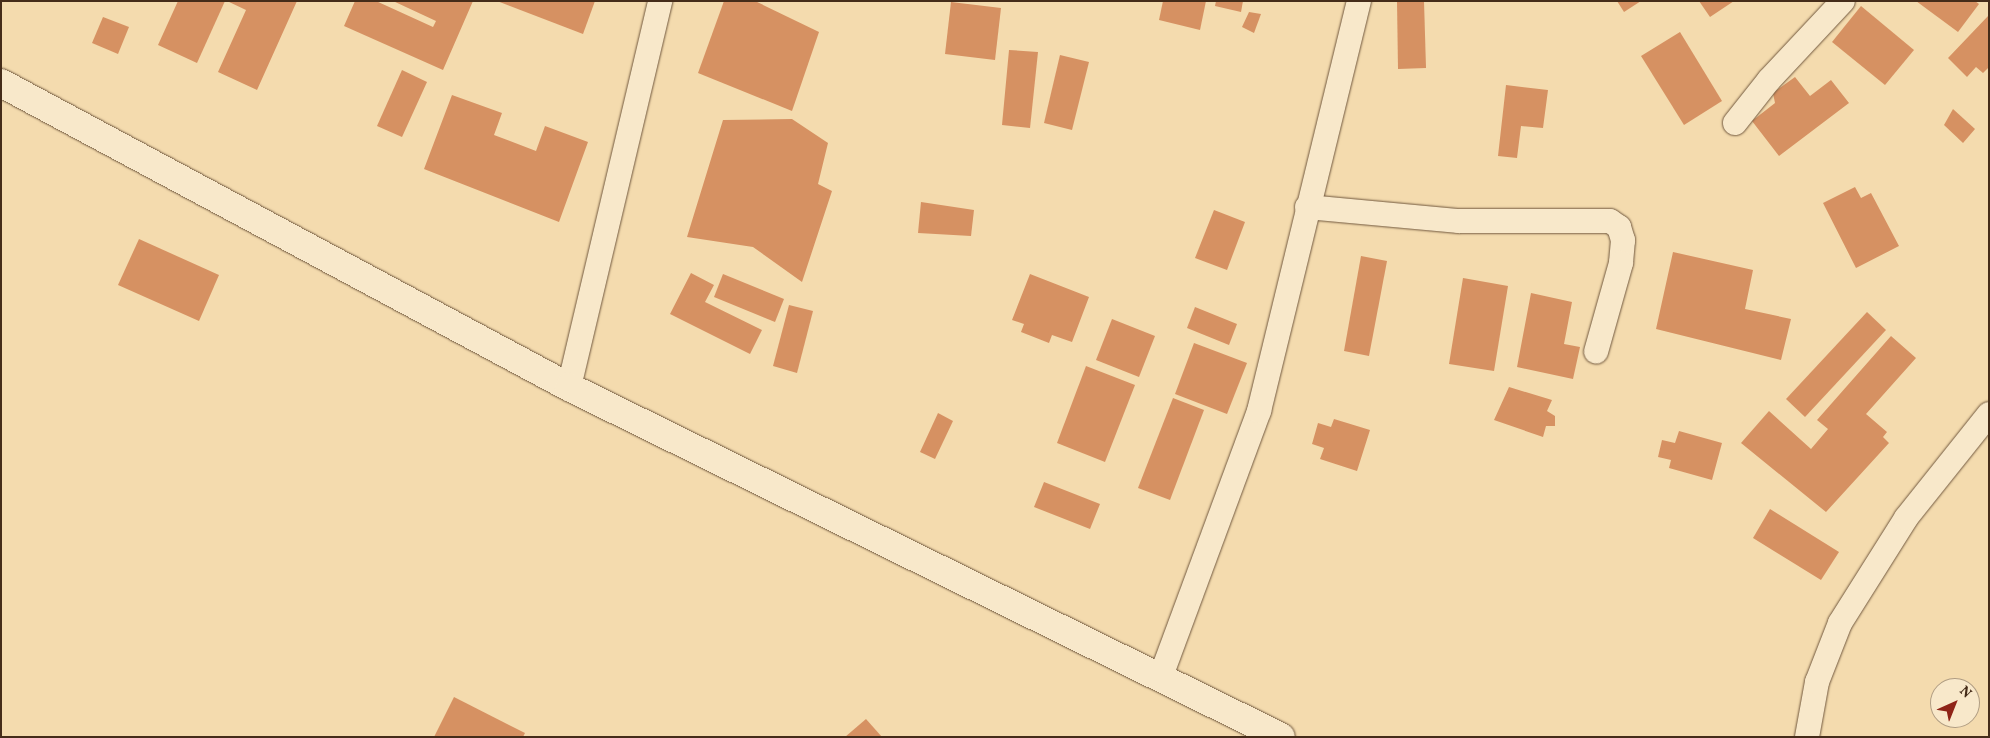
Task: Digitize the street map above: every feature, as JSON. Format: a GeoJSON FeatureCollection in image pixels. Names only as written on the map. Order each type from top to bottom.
{"type":"FeatureCollection","features":[{"type":"Feature","properties":{"kind":"street"},"geometry":{"type":"LineString","coordinates":[[569,387],[660,1]]}},
{"type":"Feature","properties":{"kind":"street"},"geometry":{"type":"LineString","coordinates":[[1161,676],[1259,411],[1307,207],[1359,1]]}},
{"type":"Feature","properties":{"kind":"street"},"geometry":{"type":"LineString","coordinates":[[1735,123],[1769,80],[1843,1]]}},
{"type":"Feature","properties":{"kind":"street"},"geometry":{"type":"LineString","coordinates":[[1,83],[569,387],[1161,676],[1281,737]]}},
{"type":"Feature","properties":{"kind":"street"},"geometry":{"type":"LineString","coordinates":[[1307,207],[1459,221],[1610,221],[1618,227],[1623,240],[1621,263],[1596,352]]}},
{"type":"Feature","properties":{"kind":"street"},"geometry":{"type":"LineString","coordinates":[[1808,737],[1817,682],[1840,622],[1906,518],[1989,414]]}},
{"type":"Feature","properties":{"kind":"building"},"geometry":{"type":"Polygon","coordinates":[[[178,1],[225,1],[197,63],[158,45],[178,1]]]}},
{"type":"Feature","properties":{"kind":"building"},"geometry":{"type":"Polygon","coordinates":[[[227,1],[297,1],[257,90],[218,72],[246,10],[227,1]]]}},
{"type":"Feature","properties":{"kind":"building"},"geometry":{"type":"Polygon","coordinates":[[[355,1],[376,1],[433,27],[436,21],[393,1],[473,1],[443,70],[344,26],[355,1]]]}},
{"type":"Feature","properties":{"kind":"building"},"geometry":{"type":"Polygon","coordinates":[[[497,1],[595,1],[583,34],[497,1]]]}},
{"type":"Feature","properties":{"kind":"building"},"geometry":{"type":"Polygon","coordinates":[[[724,1],[755,1],[819,32],[792,111],[698,73],[724,1]]]}},
{"type":"Feature","properties":{"kind":"building"},"geometry":{"type":"Polygon","coordinates":[[[1163,1],[1206,1],[1200,30],[1159,20],[1163,1]]]}},
{"type":"Feature","properties":{"kind":"building"},"geometry":{"type":"Polygon","coordinates":[[[1216,1],[1243,1],[1241,12],[1215,6],[1216,1]]]}},
{"type":"Feature","properties":{"kind":"building"},"geometry":{"type":"Polygon","coordinates":[[[1397,1],[1424,1],[1426,68],[1398,69],[1397,1]]]}},
{"type":"Feature","properties":{"kind":"building"},"geometry":{"type":"Polygon","coordinates":[[[1617,1],[1641,1],[1624,12],[1617,1]]]}},
{"type":"Feature","properties":{"kind":"building"},"geometry":{"type":"Polygon","coordinates":[[[1699,1],[1734,1],[1710,17],[1699,1]]]}},
{"type":"Feature","properties":{"kind":"building"},"geometry":{"type":"Polygon","coordinates":[[[1916,1],[1975,1],[1979,4],[1958,32],[1916,1]]]}},
{"type":"Feature","properties":{"kind":"building"},"geometry":{"type":"Polygon","coordinates":[[[951,2],[1001,8],[995,60],[945,54],[951,2]]]}},
{"type":"Feature","properties":{"kind":"building"},"geometry":{"type":"Polygon","coordinates":[[[1861,6],[1914,50],[1885,85],[1832,42],[1861,6]]]}},
{"type":"Feature","properties":{"kind":"building"},"geometry":{"type":"Polygon","coordinates":[[[1249,12],[1261,14],[1254,33],[1242,27],[1249,12]]]}},
{"type":"Feature","properties":{"kind":"building"},"geometry":{"type":"Polygon","coordinates":[[[1989,15],[1989,67],[1983,73],[1976,67],[1967,77],[1948,58],[1989,15]]]}},
{"type":"Feature","properties":{"kind":"building"},"geometry":{"type":"Polygon","coordinates":[[[103,17],[129,27],[118,54],[92,43],[103,17]]]}},
{"type":"Feature","properties":{"kind":"building"},"geometry":{"type":"Polygon","coordinates":[[[1680,32],[1722,101],[1684,125],[1641,56],[1680,32]]]}},
{"type":"Feature","properties":{"kind":"building"},"geometry":{"type":"Polygon","coordinates":[[[1009,50],[1038,52],[1030,128],[1002,125],[1009,50]]]}},
{"type":"Feature","properties":{"kind":"building"},"geometry":{"type":"Polygon","coordinates":[[[1060,55],[1089,62],[1072,130],[1044,123],[1060,55]]]}},
{"type":"Feature","properties":{"kind":"building"},"geometry":{"type":"Polygon","coordinates":[[[402,70],[427,82],[402,137],[377,126],[402,70]]]}},
{"type":"Feature","properties":{"kind":"building"},"geometry":{"type":"Polygon","coordinates":[[[1795,77],[1810,96],[1831,80],[1849,103],[1779,156],[1752,121],[1775,103],[1773,93],[1795,77]]]}},
{"type":"Feature","properties":{"kind":"building"},"geometry":{"type":"Polygon","coordinates":[[[1506,85],[1548,90],[1543,128],[1521,126],[1517,158],[1498,156],[1506,85]]]}},
{"type":"Feature","properties":{"kind":"building"},"geometry":{"type":"Polygon","coordinates":[[[452,95],[502,113],[494,135],[536,151],[545,126],[588,142],[559,222],[424,169],[452,95]]]}},
{"type":"Feature","properties":{"kind":"building"},"geometry":{"type":"Polygon","coordinates":[[[1953,109],[1975,129],[1963,143],[1944,125],[1953,109]]]}},
{"type":"Feature","properties":{"kind":"building"},"geometry":{"type":"Polygon","coordinates":[[[792,119],[828,143],[818,184],[832,191],[802,282],[753,247],[687,237],[723,120],[792,119]]]}},
{"type":"Feature","properties":{"kind":"building"},"geometry":{"type":"Polygon","coordinates":[[[1855,187],[1861,198],[1871,193],[1899,246],[1856,268],[1823,203],[1855,187]]]}},
{"type":"Feature","properties":{"kind":"building"},"geometry":{"type":"Polygon","coordinates":[[[921,202],[974,210],[971,236],[918,233],[921,202]]]}},
{"type":"Feature","properties":{"kind":"building"},"geometry":{"type":"Polygon","coordinates":[[[1214,210],[1245,222],[1227,270],[1195,258],[1214,210]]]}},
{"type":"Feature","properties":{"kind":"building"},"geometry":{"type":"Polygon","coordinates":[[[139,239],[219,275],[199,321],[118,285],[139,239]]]}},
{"type":"Feature","properties":{"kind":"building"},"geometry":{"type":"Polygon","coordinates":[[[1673,252],[1753,270],[1745,309],[1791,319],[1781,360],[1656,329],[1673,252]]]}},
{"type":"Feature","properties":{"kind":"building"},"geometry":{"type":"Polygon","coordinates":[[[1361,256],[1387,261],[1369,356],[1344,351],[1361,256]]]}},
{"type":"Feature","properties":{"kind":"building"},"geometry":{"type":"Polygon","coordinates":[[[691,273],[714,285],[705,302],[762,330],[750,354],[670,314],[691,273]]]}},
{"type":"Feature","properties":{"kind":"building"},"geometry":{"type":"Polygon","coordinates":[[[723,274],[784,299],[775,322],[714,297],[723,274]]]}},
{"type":"Feature","properties":{"kind":"building"},"geometry":{"type":"Polygon","coordinates":[[[1030,274],[1089,297],[1072,342],[1052,335],[1049,343],[1021,332],[1024,324],[1012,320],[1030,274]]]}},
{"type":"Feature","properties":{"kind":"building"},"geometry":{"type":"Polygon","coordinates":[[[1463,278],[1508,286],[1494,371],[1449,364],[1463,278]]]}},
{"type":"Feature","properties":{"kind":"building"},"geometry":{"type":"Polygon","coordinates":[[[1531,293],[1572,302],[1564,344],[1580,347],[1573,379],[1517,367],[1531,293]]]}},
{"type":"Feature","properties":{"kind":"building"},"geometry":{"type":"Polygon","coordinates":[[[789,305],[813,311],[797,373],[773,366],[789,305]]]}},
{"type":"Feature","properties":{"kind":"building"},"geometry":{"type":"Polygon","coordinates":[[[1195,307],[1237,324],[1229,345],[1187,328],[1195,307]]]}},
{"type":"Feature","properties":{"kind":"building"},"geometry":{"type":"Polygon","coordinates":[[[1867,312],[1886,330],[1805,417],[1786,399],[1867,312]]]}},
{"type":"Feature","properties":{"kind":"building"},"geometry":{"type":"Polygon","coordinates":[[[1112,319],[1155,336],[1139,377],[1096,360],[1112,319]]]}},
{"type":"Feature","properties":{"kind":"building"},"geometry":{"type":"Polygon","coordinates":[[[1891,336],[1916,358],[1866,414],[1887,432],[1883,437],[1889,443],[1826,512],[1741,443],[1769,411],[1811,449],[1828,429],[1817,420],[1891,336]]]}},
{"type":"Feature","properties":{"kind":"building"},"geometry":{"type":"Polygon","coordinates":[[[1194,343],[1247,363],[1227,414],[1175,394],[1194,343]]]}},
{"type":"Feature","properties":{"kind":"building"},"geometry":{"type":"Polygon","coordinates":[[[1086,366],[1135,385],[1105,462],[1057,443],[1086,366]]]}},
{"type":"Feature","properties":{"kind":"building"},"geometry":{"type":"Polygon","coordinates":[[[1509,387],[1552,400],[1547,411],[1555,416],[1555,426],[1546,426],[1543,437],[1494,420],[1509,387]]]}},
{"type":"Feature","properties":{"kind":"building"},"geometry":{"type":"Polygon","coordinates":[[[1173,398],[1204,410],[1170,500],[1138,488],[1173,398]]]}},
{"type":"Feature","properties":{"kind":"building"},"geometry":{"type":"Polygon","coordinates":[[[938,413],[953,421],[935,459],[920,452],[938,413]]]}},
{"type":"Feature","properties":{"kind":"building"},"geometry":{"type":"Polygon","coordinates":[[[1334,419],[1370,430],[1357,471],[1320,459],[1324,448],[1312,444],[1318,423],[1331,427],[1334,419]]]}},
{"type":"Feature","properties":{"kind":"building"},"geometry":{"type":"Polygon","coordinates":[[[1679,431],[1722,443],[1712,480],[1669,468],[1671,460],[1658,457],[1662,440],[1675,443],[1679,431]]]}},
{"type":"Feature","properties":{"kind":"building"},"geometry":{"type":"Polygon","coordinates":[[[1044,482],[1100,504],[1090,529],[1034,507],[1044,482]]]}},
{"type":"Feature","properties":{"kind":"building"},"geometry":{"type":"Polygon","coordinates":[[[1770,509],[1839,552],[1821,580],[1753,538],[1770,509]]]}},
{"type":"Feature","properties":{"kind":"building"},"geometry":{"type":"Polygon","coordinates":[[[454,697],[525,733],[523,737],[434,737],[454,697]]]}},
{"type":"Feature","properties":{"kind":"building"},"geometry":{"type":"Polygon","coordinates":[[[866,719],[882,737],[845,737],[866,719]]]}}]}
